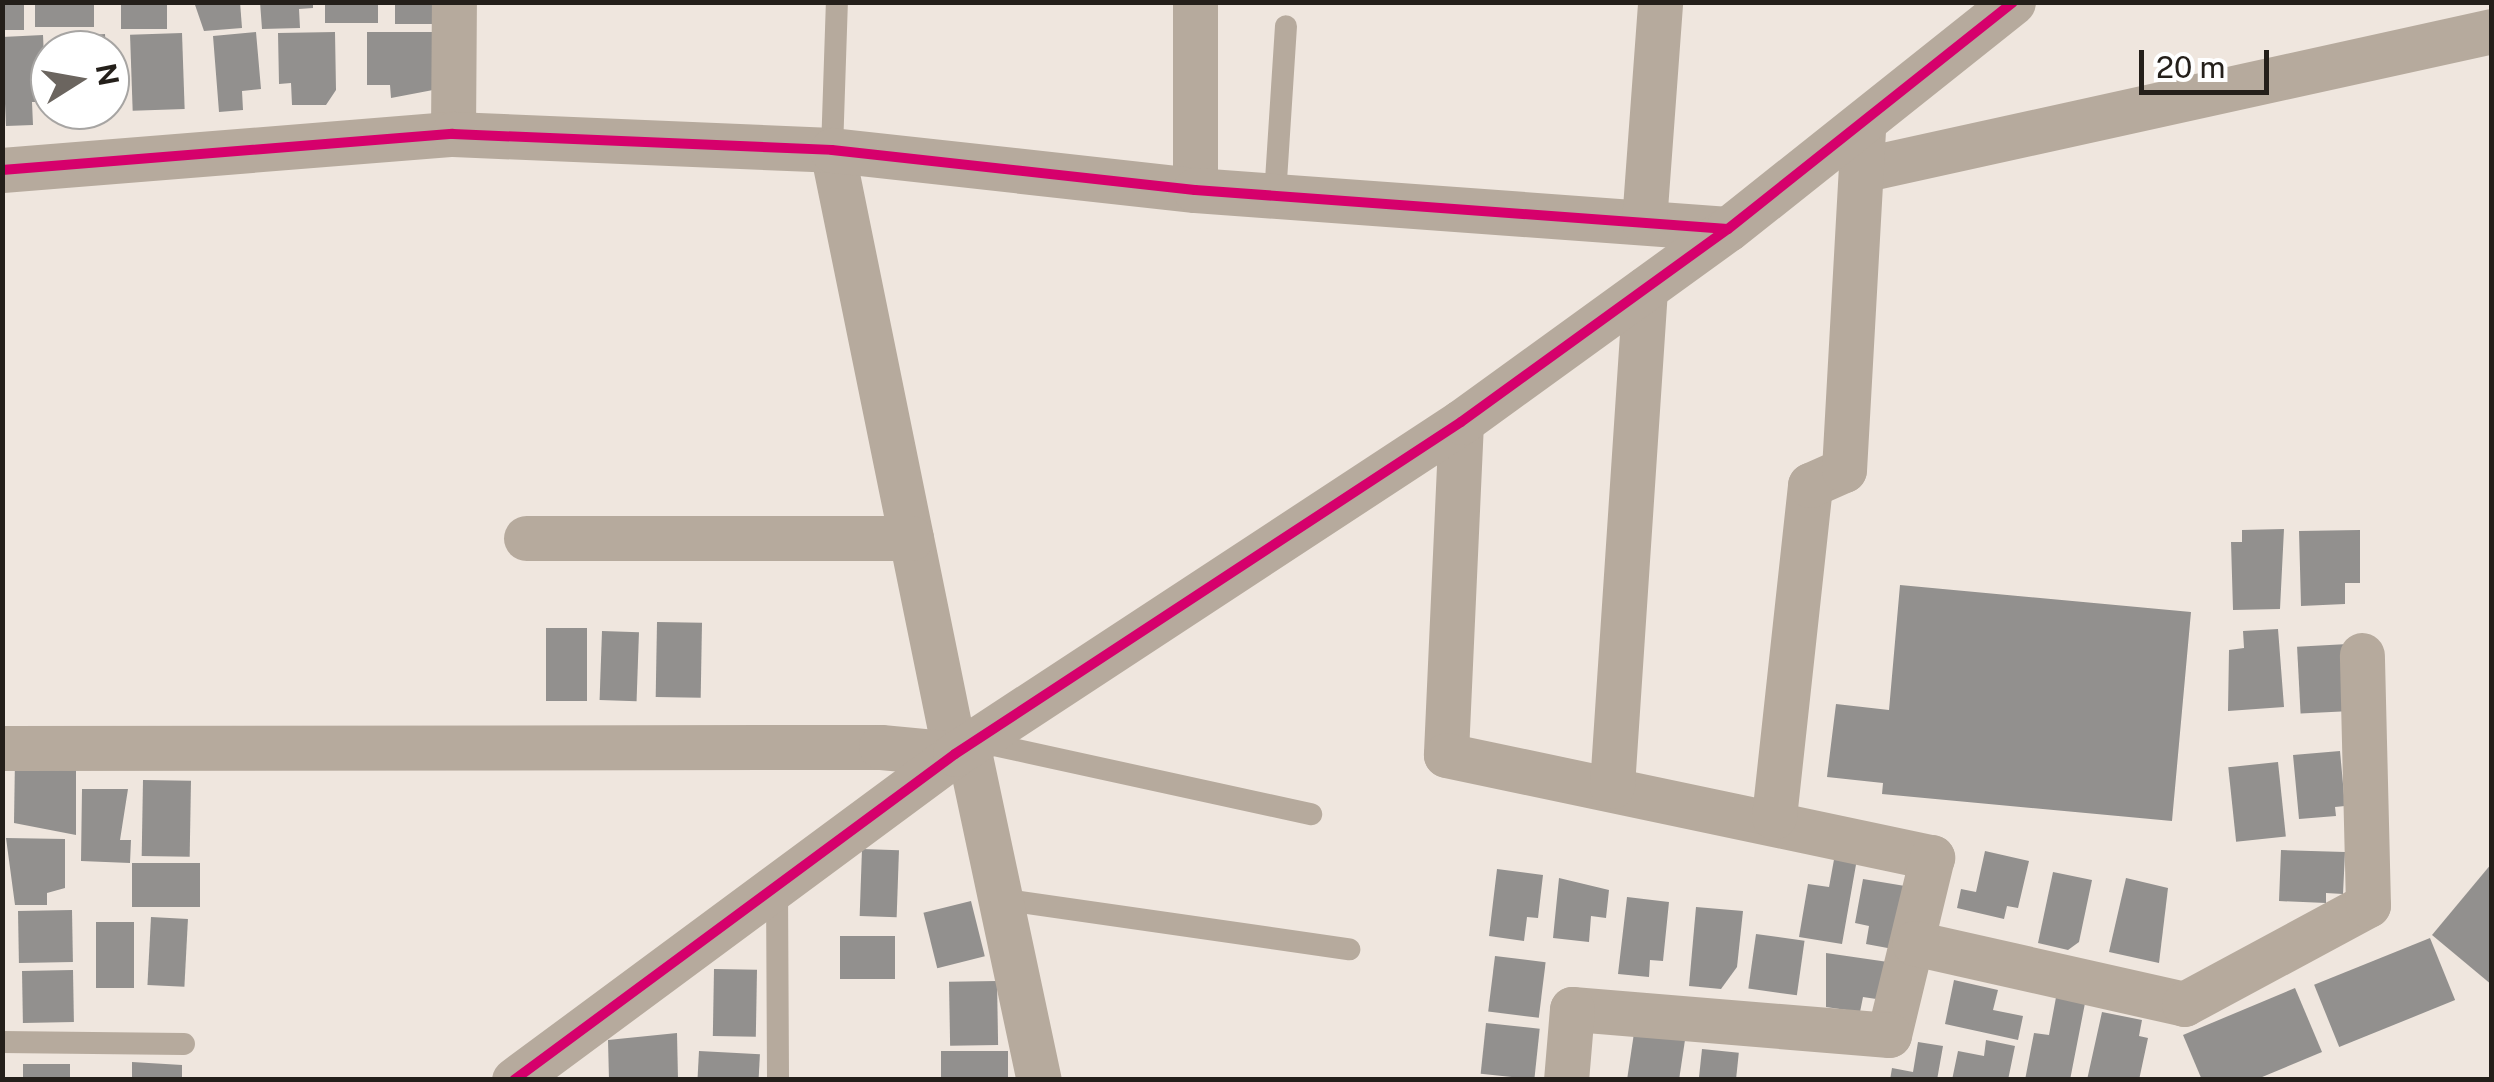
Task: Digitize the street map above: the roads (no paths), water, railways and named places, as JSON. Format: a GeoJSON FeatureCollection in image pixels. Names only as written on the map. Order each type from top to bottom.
{"type":"FeatureCollection","features":[{"type":"Feature","properties":{"kind":"street"},"geometry":{"type":"LineString","coordinates":[[453,134],[454,2]]}},
{"type":"Feature","properties":{"kind":"street"},"geometry":{"type":"LineString","coordinates":[[1194,2],[1194,190]]}},
{"type":"Feature","properties":{"kind":"street"},"geometry":{"type":"LineString","coordinates":[[1644,222],[1660,2]]}},
{"type":"Feature","properties":{"kind":"street"},"geometry":{"type":"LineString","coordinates":[[514,1080],[777,882],[966,747],[1461,422],[1728,230],[2012,2]]}},
{"type":"Feature","properties":{"kind":"street"},"geometry":{"type":"LineString","coordinates":[[1861,170],[2492,30]]}},
{"type":"Feature","properties":{"kind":"street"},"geometry":{"type":"LineString","coordinates":[[1774,817],[1810,484],[1844,470],[1863,125]]}},
{"type":"Feature","properties":{"kind":"street"},"geometry":{"type":"LineString","coordinates":[[2,170],[453,134],[832,150],[1194,190],[1728,230]]}},
{"type":"Feature","properties":{"kind":"street"},"geometry":{"type":"LineString","coordinates":[[832,150],[911,538],[966,747],[1040,1080]]}},
{"type":"Feature","properties":{"kind":"street"},"geometry":{"type":"LineString","coordinates":[[1612,786],[1646,288]]}},
{"type":"Feature","properties":{"kind":"street"},"geometry":{"type":"LineString","coordinates":[[1461,422],[1446,755],[1774,817],[1932,856],[1889,1036],[1572,1010],[1566,1080]]}},
{"type":"Feature","properties":{"kind":"street"},"geometry":{"type":"LineString","coordinates":[[526,538],[911,538]]}},
{"type":"Feature","properties":{"kind":"street"},"geometry":{"type":"LineString","coordinates":[[1914,943],[2184,1004],[2368,905],[2362,656]]}},
{"type":"Feature","properties":{"kind":"street"},"geometry":{"type":"LineString","coordinates":[[2,748],[966,747]]}},
{"type":"Feature","properties":{"kind":"lane"},"geometry":{"type":"LineString","coordinates":[[832,150],[837,2]]}},
{"type":"Feature","properties":{"kind":"lane"},"geometry":{"type":"LineString","coordinates":[[1276,196],[1286,26]]}},
{"type":"Feature","properties":{"kind":"lane"},"geometry":{"type":"LineString","coordinates":[[966,747],[1311,814]]}},
{"type":"Feature","properties":{"kind":"lane"},"geometry":{"type":"LineString","coordinates":[[777,882],[778,1080]]}},
{"type":"Feature","properties":{"kind":"lane"},"geometry":{"type":"LineString","coordinates":[[1000,899],[1350,949]]}},
{"type":"Feature","properties":{"kind":"lane"},"geometry":{"type":"LineString","coordinates":[[2,1042],[184,1044]]}}]}
